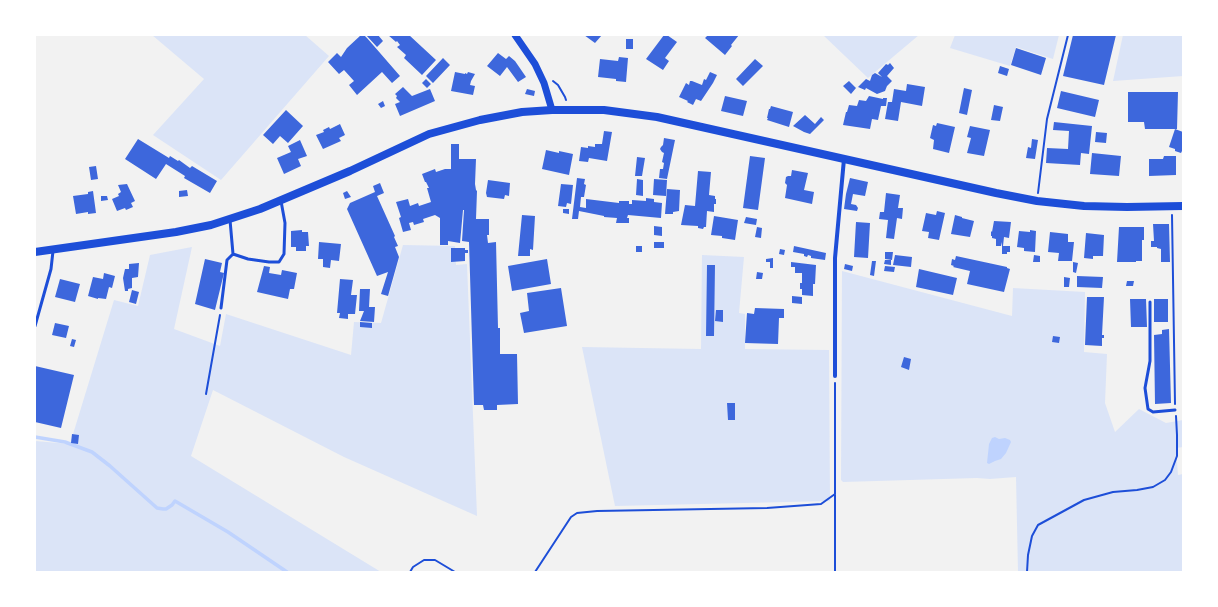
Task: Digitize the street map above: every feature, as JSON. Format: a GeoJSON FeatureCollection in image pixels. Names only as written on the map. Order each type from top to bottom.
{"type":"FeatureCollection","features":[{"type":"Feature","properties":{"kind":"main road"},"geometry":{"type":"LineString","coordinates":[[35,252],[176,232],[211,225],[260,210],[350,171],[429,134],[480,120],[522,112],[552,110],[604,110],[658,117],[1037,201],[1084,206],[1183,206]]}},
{"type":"Feature","properties":{"kind":"street"},"geometry":{"type":"LineString","coordinates":[[515,35],[544,83],[552,110]]}},
{"type":"Feature","properties":{"kind":"street"},"geometry":{"type":"LineString","coordinates":[[835,376],[835,258],[844,159]]}},
{"type":"Feature","properties":{"kind":"lane"},"geometry":{"type":"LineString","coordinates":[[233,254],[248,259],[279,262],[284,254],[284,223],[281,201]]}},
{"type":"Feature","properties":{"kind":"lane"},"geometry":{"type":"LineString","coordinates":[[221,308],[227,260],[233,254],[230,219]]}},
{"type":"Feature","properties":{"kind":"lane"},"geometry":{"type":"LineString","coordinates":[[35,326],[51,269],[53,249]]}},
{"type":"Feature","properties":{"kind":"lane"},"geometry":{"type":"LineString","coordinates":[[1150,302],[1150,361],[1145,388],[1148,409],[1153,412],[1175,410]]}},
{"type":"Feature","properties":{"kind":"path"},"geometry":{"type":"LineString","coordinates":[[1037,201],[1047,119],[1068,35]]}},
{"type":"Feature","properties":{"kind":"path"},"geometry":{"type":"LineString","coordinates":[[1027,572],[1028,556],[1032,536],[1038,525],[1084,500],[1113,492],[1153,487],[1165,480],[1171,472],[1177,456],[1172,206]]}},
{"type":"Feature","properties":{"kind":"path"},"geometry":{"type":"LineString","coordinates":[[206,394],[221,308]]}},
{"type":"Feature","properties":{"kind":"path"},"geometry":{"type":"LineString","coordinates":[[835,376],[835,572]]}},
{"type":"Feature","properties":{"kind":"path"},"geometry":{"type":"LineString","coordinates":[[535,572],[571,517],[577,513],[597,511],[767,508],[821,504],[835,494]]}},
{"type":"Feature","properties":{"kind":"path"},"geometry":{"type":"LineString","coordinates":[[410,572],[424,560],[435,560],[455,572]]}},
{"type":"Feature","properties":{"kind":"shaded area"},"geometry":{"type":"Polygon","coordinates":[[[152,35],[305,35],[329,56],[221,180],[153,135],[204,79],[152,35]]]}},
{"type":"Feature","properties":{"kind":"shaded area"},"geometry":{"type":"Polygon","coordinates":[[[823,35],[919,35],[868,78],[823,35]]]}},
{"type":"Feature","properties":{"kind":"shaded area"},"geometry":{"type":"Polygon","coordinates":[[[955,35],[1059,35],[1053,59],[1016,47],[1010,66],[950,48],[955,35]]]}},
{"type":"Feature","properties":{"kind":"shaded area"},"geometry":{"type":"Polygon","coordinates":[[[1123,35],[1183,35],[1183,76],[1113,81],[1123,35]]]}},
{"type":"Feature","properties":{"kind":"shaded area"},"geometry":{"type":"Polygon","coordinates":[[[403,245],[455,246],[456,265],[467,264],[477,516],[344,457],[213,390],[191,456],[381,572],[35,572],[35,441],[70,444],[114,300],[138,306],[150,255],[192,247],[174,329],[220,346],[226,314],[351,355],[354,322],[381,323],[403,245]]]}},
{"type":"Feature","properties":{"kind":"shaded area"},"geometry":{"type":"Polygon","coordinates":[[[702,255],[744,257],[739,313],[745,314],[745,349],[829,350],[830,501],[615,506],[582,347],[701,349],[702,255]]]}},
{"type":"Feature","properties":{"kind":"shaded area"},"geometry":{"type":"Polygon","coordinates":[[[842,271],[1012,316],[1013,288],[1085,292],[1084,352],[1107,354],[1105,403],[1115,432],[1139,409],[1166,423],[1183,420],[1183,447],[1176,448],[1178,475],[1183,474],[1183,572],[1018,572],[1016,477],[990,479],[977,478],[843,482],[841,480],[842,271]]]}},
{"type":"Feature","properties":{"kind":"water"},"geometry":{"type":"Polygon","coordinates":[[[995,437],[999,439],[1005,438],[1011,442],[1006,453],[1001,459],[989,464],[987,463],[989,444],[992,438],[995,437]]]}},
{"type":"Feature","properties":{"kind":"building"},"geometry":{"type":"Polygon","coordinates":[[[361,35],[364,35],[367,38],[400,76],[392,83],[382,72],[357,95],[349,85],[354,81],[344,70],[339,74],[328,62],[337,53],[341,57],[347,48],[361,35]]]}},
{"type":"Feature","properties":{"kind":"building"},"geometry":{"type":"Polygon","coordinates":[[[366,35],[378,35],[383,41],[377,47],[366,35]]]}},
{"type":"Feature","properties":{"kind":"building"},"geometry":{"type":"Polygon","coordinates":[[[388,35],[409,35],[436,60],[422,75],[404,58],[406,55],[397,47],[400,45],[397,41],[396,42],[388,35]]]}},
{"type":"Feature","properties":{"kind":"building"},"geometry":{"type":"Polygon","coordinates":[[[584,35],[602,35],[595,43],[584,35]]]}},
{"type":"Feature","properties":{"kind":"building"},"geometry":{"type":"Polygon","coordinates":[[[664,35],[667,35],[677,42],[665,58],[669,61],[663,70],[646,59],[664,35]]]}},
{"type":"Feature","properties":{"kind":"building"},"geometry":{"type":"Polygon","coordinates":[[[708,35],[739,35],[725,55],[705,38],[708,35]]]}},
{"type":"Feature","properties":{"kind":"building"},"geometry":{"type":"Polygon","coordinates":[[[1073,35],[1116,35],[1104,85],[1063,76],[1073,35]]]}},
{"type":"Feature","properties":{"kind":"building"},"geometry":{"type":"Polygon","coordinates":[[[626,39],[633,39],[633,49],[626,49],[626,39]]]}},
{"type":"Feature","properties":{"kind":"building"},"geometry":{"type":"Polygon","coordinates":[[[1016,48],[1046,58],[1041,75],[1011,65],[1016,48]]]}},
{"type":"Feature","properties":{"kind":"building"},"geometry":{"type":"Polygon","coordinates":[[[498,53],[506,59],[509,56],[515,61],[526,77],[518,82],[507,67],[500,76],[487,66],[498,53]]]}},
{"type":"Feature","properties":{"kind":"building"},"geometry":{"type":"Polygon","coordinates":[[[619,57],[628,58],[626,82],[598,77],[600,59],[618,61],[619,57]]]}},
{"type":"Feature","properties":{"kind":"building"},"geometry":{"type":"Polygon","coordinates":[[[443,58],[450,65],[433,83],[426,76],[443,58]]]}},
{"type":"Feature","properties":{"kind":"building"},"geometry":{"type":"Polygon","coordinates":[[[755,59],[763,66],[743,86],[736,79],[755,59]]]}},
{"type":"Feature","properties":{"kind":"building"},"geometry":{"type":"Polygon","coordinates":[[[890,63],[894,68],[887,76],[892,81],[887,86],[885,91],[877,94],[866,88],[865,90],[858,87],[866,79],[870,81],[872,75],[875,73],[882,77],[878,73],[886,64],[888,65],[890,63]]]}},
{"type":"Feature","properties":{"kind":"building"},"geometry":{"type":"Polygon","coordinates":[[[1000,66],[1009,69],[1007,76],[998,73],[1000,66]]]}},
{"type":"Feature","properties":{"kind":"building"},"geometry":{"type":"Polygon","coordinates":[[[455,72],[467,74],[468,72],[475,74],[470,85],[475,86],[473,95],[451,91],[455,72]]]}},
{"type":"Feature","properties":{"kind":"building"},"geometry":{"type":"Polygon","coordinates":[[[710,72],[717,75],[701,101],[696,99],[693,105],[679,97],[686,83],[689,85],[690,81],[692,81],[702,85],[704,79],[706,80],[710,72]]]}},
{"type":"Feature","properties":{"kind":"building"},"geometry":{"type":"Polygon","coordinates":[[[426,79],[431,84],[427,88],[422,83],[426,79]]]}},
{"type":"Feature","properties":{"kind":"building"},"geometry":{"type":"Polygon","coordinates":[[[849,81],[856,88],[851,94],[843,86],[849,81]]]}},
{"type":"Feature","properties":{"kind":"building"},"geometry":{"type":"Polygon","coordinates":[[[907,84],[925,87],[922,106],[901,102],[898,121],[885,119],[888,102],[892,102],[894,89],[906,91],[907,84]]]}},
{"type":"Feature","properties":{"kind":"building"},"geometry":{"type":"Polygon","coordinates":[[[403,87],[412,96],[430,89],[435,101],[400,116],[395,104],[400,102],[396,98],[397,96],[395,94],[403,87]]]}},
{"type":"Feature","properties":{"kind":"building"},"geometry":{"type":"Polygon","coordinates":[[[964,88],[972,90],[967,115],[959,113],[964,88]]]}},
{"type":"Feature","properties":{"kind":"building"},"geometry":{"type":"Polygon","coordinates":[[[527,89],[535,91],[534,96],[525,94],[527,89]]]}},
{"type":"Feature","properties":{"kind":"building"},"geometry":{"type":"Polygon","coordinates":[[[1061,91],[1099,100],[1095,117],[1057,108],[1061,91]]]}},
{"type":"Feature","properties":{"kind":"building"},"geometry":{"type":"Polygon","coordinates":[[[1128,92],[1178,92],[1177,129],[1145,129],[1144,122],[1128,122],[1128,92]]]}},
{"type":"Feature","properties":{"kind":"building"},"geometry":{"type":"Polygon","coordinates":[[[725,96],[747,101],[743,116],[721,111],[725,96]]]}},
{"type":"Feature","properties":{"kind":"building"},"geometry":{"type":"Polygon","coordinates":[[[869,96],[883,99],[887,98],[886,106],[881,106],[878,120],[872,119],[870,129],[843,125],[849,105],[857,106],[859,100],[866,101],[869,96]]]}},
{"type":"Feature","properties":{"kind":"building"},"geometry":{"type":"Polygon","coordinates":[[[383,101],[385,106],[381,108],[378,104],[383,101]]]}},
{"type":"Feature","properties":{"kind":"building"},"geometry":{"type":"Polygon","coordinates":[[[994,105],[1003,107],[1000,121],[991,120],[994,105]]]}},
{"type":"Feature","properties":{"kind":"building"},"geometry":{"type":"Polygon","coordinates":[[[771,106],[793,112],[789,127],[767,120],[771,106]]]}},
{"type":"Feature","properties":{"kind":"building"},"geometry":{"type":"Polygon","coordinates":[[[286,110],[303,126],[288,143],[280,136],[273,144],[263,135],[286,110]]]}},
{"type":"Feature","properties":{"kind":"building"},"geometry":{"type":"Polygon","coordinates":[[[805,115],[815,124],[821,117],[824,120],[810,134],[793,126],[805,115]]]}},
{"type":"Feature","properties":{"kind":"building"},"geometry":{"type":"Polygon","coordinates":[[[1054,122],[1092,126],[1089,154],[1081,153],[1080,165],[1046,163],[1047,148],[1068,149],[1069,131],[1053,130],[1054,122]]]}},
{"type":"Feature","properties":{"kind":"building"},"geometry":{"type":"Polygon","coordinates":[[[937,123],[955,127],[949,153],[933,149],[934,140],[930,138],[933,125],[936,126],[937,123]]]}},
{"type":"Feature","properties":{"kind":"building"},"geometry":{"type":"Polygon","coordinates":[[[340,124],[345,135],[339,138],[341,141],[323,149],[316,135],[324,132],[323,130],[329,127],[330,129],[340,124]]]}},
{"type":"Feature","properties":{"kind":"building"},"geometry":{"type":"Polygon","coordinates":[[[970,126],[990,130],[984,156],[967,153],[971,138],[967,137],[970,126]]]}},
{"type":"Feature","properties":{"kind":"building"},"geometry":{"type":"Polygon","coordinates":[[[1175,129],[1183,132],[1183,152],[1182,151],[1181,153],[1169,147],[1175,129]]]}},
{"type":"Feature","properties":{"kind":"building"},"geometry":{"type":"Polygon","coordinates":[[[604,131],[612,132],[607,161],[589,158],[588,162],[579,161],[581,147],[595,147],[595,144],[602,144],[604,131]]]}},
{"type":"Feature","properties":{"kind":"building"},"geometry":{"type":"Polygon","coordinates":[[[1096,132],[1107,133],[1106,143],[1095,142],[1096,132]]]}},
{"type":"Feature","properties":{"kind":"building"},"geometry":{"type":"Polygon","coordinates":[[[664,138],[675,140],[667,179],[659,178],[660,169],[663,169],[664,163],[662,162],[664,153],[660,149],[663,145],[664,138]]]}},
{"type":"Feature","properties":{"kind":"building"},"geometry":{"type":"Polygon","coordinates":[[[138,139],[169,158],[170,156],[178,161],[179,160],[190,168],[192,166],[217,181],[210,193],[184,178],[185,176],[166,164],[156,179],[125,159],[138,139]]]}},
{"type":"Feature","properties":{"kind":"building"},"geometry":{"type":"Polygon","coordinates":[[[1032,139],[1038,140],[1035,159],[1026,158],[1028,147],[1031,148],[1032,139]]]}},
{"type":"Feature","properties":{"kind":"building"},"geometry":{"type":"Polygon","coordinates":[[[300,140],[307,156],[298,159],[301,166],[284,174],[277,158],[291,152],[288,146],[300,140]]]}},
{"type":"Feature","properties":{"kind":"building"},"geometry":{"type":"Polygon","coordinates":[[[451,144],[459,144],[459,159],[476,159],[476,219],[489,219],[489,235],[487,235],[488,243],[496,242],[500,354],[517,354],[518,404],[497,405],[497,410],[484,410],[483,405],[474,405],[469,242],[462,241],[464,210],[460,243],[448,241],[448,245],[440,245],[440,218],[435,215],[423,219],[424,222],[414,225],[413,222],[409,223],[411,230],[403,232],[399,218],[401,217],[396,202],[408,199],[410,206],[418,203],[419,206],[431,202],[427,188],[429,188],[422,174],[435,169],[436,172],[451,169],[451,144]]]}},
{"type":"Feature","properties":{"kind":"building"},"geometry":{"type":"Polygon","coordinates":[[[546,150],[573,154],[569,175],[542,169],[546,150]]]}},
{"type":"Feature","properties":{"kind":"building"},"geometry":{"type":"Polygon","coordinates":[[[1092,153],[1121,156],[1119,176],[1090,174],[1092,153]]]}},
{"type":"Feature","properties":{"kind":"building"},"geometry":{"type":"Polygon","coordinates":[[[750,156],[765,158],[758,210],[743,208],[750,156]]]}},
{"type":"Feature","properties":{"kind":"building"},"geometry":{"type":"Polygon","coordinates":[[[1164,156],[1176,156],[1176,175],[1149,176],[1149,159],[1163,159],[1164,156]]]}},
{"type":"Feature","properties":{"kind":"building"},"geometry":{"type":"Polygon","coordinates":[[[637,157],[645,158],[642,176],[635,176],[637,157]]]}},
{"type":"Feature","properties":{"kind":"building"},"geometry":{"type":"Polygon","coordinates":[[[96,166],[98,179],[91,180],[89,167],[96,166]]]}},
{"type":"Feature","properties":{"kind":"building"},"geometry":{"type":"Polygon","coordinates":[[[792,170],[808,173],[804,190],[814,192],[812,204],[785,198],[787,185],[785,183],[786,177],[791,176],[792,170]]]}},
{"type":"Feature","properties":{"kind":"building"},"geometry":{"type":"Polygon","coordinates":[[[698,171],[711,172],[709,195],[715,196],[716,199],[716,204],[714,204],[714,212],[707,211],[706,227],[703,229],[698,228],[698,226],[681,225],[685,205],[695,206],[698,171]]]}},
{"type":"Feature","properties":{"kind":"building"},"geometry":{"type":"Polygon","coordinates":[[[577,178],[585,179],[584,184],[586,185],[584,197],[581,197],[580,207],[586,208],[586,199],[619,203],[619,201],[629,201],[629,204],[632,204],[632,200],[646,201],[646,198],[654,199],[654,202],[662,203],[661,218],[628,215],[627,218],[629,218],[629,223],[616,223],[617,218],[604,217],[579,211],[578,219],[572,219],[577,178]]]}},
{"type":"Feature","properties":{"kind":"building"},"geometry":{"type":"Polygon","coordinates":[[[850,178],[868,182],[865,196],[853,194],[851,204],[856,205],[858,208],[857,211],[844,209],[850,178]]]}},
{"type":"Feature","properties":{"kind":"building"},"geometry":{"type":"Polygon","coordinates":[[[637,179],[643,180],[643,196],[636,195],[637,179]]]}},
{"type":"Feature","properties":{"kind":"building"},"geometry":{"type":"Polygon","coordinates":[[[654,179],[667,180],[666,196],[653,195],[654,179]]]}},
{"type":"Feature","properties":{"kind":"building"},"geometry":{"type":"Polygon","coordinates":[[[488,180],[510,183],[509,196],[505,195],[504,199],[487,197],[486,193],[488,180]]]}},
{"type":"Feature","properties":{"kind":"building"},"geometry":{"type":"Polygon","coordinates":[[[380,183],[384,193],[377,196],[395,236],[394,237],[398,246],[395,247],[399,257],[388,296],[381,294],[388,272],[377,276],[347,209],[350,203],[375,192],[373,186],[380,183]]]}},
{"type":"Feature","properties":{"kind":"building"},"geometry":{"type":"Polygon","coordinates":[[[127,184],[135,201],[131,203],[133,207],[126,210],[125,208],[117,211],[112,199],[119,196],[118,194],[121,192],[118,185],[127,184]]]}},
{"type":"Feature","properties":{"kind":"building"},"geometry":{"type":"Polygon","coordinates":[[[561,184],[573,185],[571,204],[567,203],[566,207],[558,206],[561,184]]]}},
{"type":"Feature","properties":{"kind":"building"},"geometry":{"type":"Polygon","coordinates":[[[667,189],[680,190],[679,211],[673,212],[673,214],[665,214],[667,189]]]}},
{"type":"Feature","properties":{"kind":"building"},"geometry":{"type":"Polygon","coordinates":[[[187,190],[188,196],[179,197],[179,191],[187,190]]]}},
{"type":"Feature","properties":{"kind":"building"},"geometry":{"type":"Polygon","coordinates":[[[93,191],[96,213],[88,214],[88,212],[76,214],[73,196],[88,194],[88,192],[93,191]]]}},
{"type":"Feature","properties":{"kind":"building"},"geometry":{"type":"Polygon","coordinates":[[[347,191],[351,197],[345,199],[343,193],[347,191]]]}},
{"type":"Feature","properties":{"kind":"building"},"geometry":{"type":"Polygon","coordinates":[[[886,193],[900,195],[898,208],[903,208],[902,219],[897,218],[894,239],[886,238],[888,220],[879,219],[880,212],[884,212],[886,193]]]}},
{"type":"Feature","properties":{"kind":"building"},"geometry":{"type":"Polygon","coordinates":[[[101,196],[107,196],[108,200],[101,201],[101,196]]]}},
{"type":"Feature","properties":{"kind":"building"},"geometry":{"type":"Polygon","coordinates":[[[563,209],[569,209],[569,214],[563,213],[563,209]]]}},
{"type":"Feature","properties":{"kind":"building"},"geometry":{"type":"Polygon","coordinates":[[[937,211],[945,213],[939,240],[928,238],[929,232],[922,231],[926,213],[936,215],[937,211]]]}},
{"type":"Feature","properties":{"kind":"building"},"geometry":{"type":"Polygon","coordinates":[[[522,215],[535,216],[533,250],[530,249],[530,256],[518,256],[522,215]]]}},
{"type":"Feature","properties":{"kind":"building"},"geometry":{"type":"Polygon","coordinates":[[[955,215],[974,221],[970,237],[951,234],[955,215]]]}},
{"type":"Feature","properties":{"kind":"building"},"geometry":{"type":"Polygon","coordinates":[[[714,216],[738,220],[735,240],[722,238],[722,236],[711,235],[714,216]]]}},
{"type":"Feature","properties":{"kind":"building"},"geometry":{"type":"Polygon","coordinates":[[[746,217],[757,219],[756,225],[744,223],[746,217]]]}},
{"type":"Feature","properties":{"kind":"building"},"geometry":{"type":"Polygon","coordinates":[[[994,221],[1011,222],[1009,238],[1004,237],[1003,246],[1010,246],[1010,252],[1007,252],[1007,254],[1002,254],[1002,242],[1001,246],[996,246],[996,239],[992,238],[991,236],[994,221]]]}},
{"type":"Feature","properties":{"kind":"building"},"geometry":{"type":"Polygon","coordinates":[[[856,222],[870,223],[868,258],[854,257],[856,222]]]}},
{"type":"Feature","properties":{"kind":"building"},"geometry":{"type":"Polygon","coordinates":[[[1153,224],[1169,224],[1170,262],[1161,262],[1161,249],[1151,247],[1151,241],[1154,241],[1153,224]]]}},
{"type":"Feature","properties":{"kind":"building"},"geometry":{"type":"Polygon","coordinates":[[[654,226],[662,227],[662,236],[654,235],[654,226]]]}},
{"type":"Feature","properties":{"kind":"building"},"geometry":{"type":"Polygon","coordinates":[[[757,227],[762,228],[761,238],[755,237],[757,227]]]}},
{"type":"Feature","properties":{"kind":"building"},"geometry":{"type":"Polygon","coordinates":[[[1119,227],[1144,227],[1144,240],[1142,240],[1142,261],[1117,262],[1119,227]]]}},
{"type":"Feature","properties":{"kind":"building"},"geometry":{"type":"Polygon","coordinates":[[[302,230],[302,232],[308,232],[309,246],[306,246],[306,251],[296,251],[296,247],[291,247],[291,231],[302,230]]]}},
{"type":"Feature","properties":{"kind":"building"},"geometry":{"type":"Polygon","coordinates":[[[1030,230],[1036,231],[1035,252],[1024,251],[1024,248],[1017,247],[1019,231],[1030,232],[1030,230]]]}},
{"type":"Feature","properties":{"kind":"building"},"geometry":{"type":"Polygon","coordinates":[[[1050,232],[1068,234],[1068,242],[1074,242],[1072,261],[1058,261],[1059,253],[1048,252],[1050,232]]]}},
{"type":"Feature","properties":{"kind":"building"},"geometry":{"type":"Polygon","coordinates":[[[1086,233],[1104,235],[1103,256],[1093,256],[1093,259],[1084,258],[1086,233]]]}},
{"type":"Feature","properties":{"kind":"building"},"geometry":{"type":"Polygon","coordinates":[[[319,242],[341,244],[339,261],[331,260],[330,268],[323,267],[323,259],[318,259],[319,242]]]}},
{"type":"Feature","properties":{"kind":"building"},"geometry":{"type":"Polygon","coordinates":[[[654,242],[664,242],[664,248],[654,248],[654,242]]]}},
{"type":"Feature","properties":{"kind":"building"},"geometry":{"type":"Polygon","coordinates":[[[636,246],[642,246],[642,252],[636,252],[636,246]]]}},
{"type":"Feature","properties":{"kind":"building"},"geometry":{"type":"Polygon","coordinates":[[[794,246],[826,253],[825,260],[811,258],[811,256],[808,255],[807,257],[804,256],[804,254],[793,252],[794,246]]]}},
{"type":"Feature","properties":{"kind":"building"},"geometry":{"type":"Polygon","coordinates":[[[451,248],[465,248],[465,250],[468,250],[468,253],[465,253],[465,261],[451,262],[451,248]]]}},
{"type":"Feature","properties":{"kind":"building"},"geometry":{"type":"Polygon","coordinates":[[[780,249],[785,250],[784,255],[779,254],[780,249]]]}},
{"type":"Feature","properties":{"kind":"building"},"geometry":{"type":"Polygon","coordinates":[[[885,252],[893,252],[892,260],[885,259],[885,252]]]}},
{"type":"Feature","properties":{"kind":"building"},"geometry":{"type":"Polygon","coordinates":[[[895,255],[912,257],[911,267],[893,265],[895,255]]]}},
{"type":"Feature","properties":{"kind":"building"},"geometry":{"type":"Polygon","coordinates":[[[1034,255],[1040,256],[1040,262],[1033,262],[1034,255]]]}},
{"type":"Feature","properties":{"kind":"building"},"geometry":{"type":"Polygon","coordinates":[[[956,256],[1007,267],[1010,269],[1004,292],[967,284],[970,271],[953,267],[954,266],[951,265],[952,259],[955,260],[956,256]]]}},
{"type":"Feature","properties":{"kind":"building"},"geometry":{"type":"Polygon","coordinates":[[[773,258],[773,268],[770,268],[770,262],[766,262],[766,259],[773,258]]]}},
{"type":"Feature","properties":{"kind":"building"},"geometry":{"type":"Polygon","coordinates":[[[205,259],[222,263],[220,272],[224,273],[215,310],[195,304],[205,259]]]}},
{"type":"Feature","properties":{"kind":"building"},"geometry":{"type":"Polygon","coordinates":[[[547,259],[551,284],[512,291],[508,266],[547,259]]]}},
{"type":"Feature","properties":{"kind":"building"},"geometry":{"type":"Polygon","coordinates":[[[885,260],[891,260],[891,265],[884,264],[885,260]]]}},
{"type":"Feature","properties":{"kind":"building"},"geometry":{"type":"Polygon","coordinates":[[[872,261],[876,261],[874,276],[870,275],[872,261]]]}},
{"type":"Feature","properties":{"kind":"building"},"geometry":{"type":"Polygon","coordinates":[[[791,262],[816,265],[813,296],[802,295],[800,283],[802,283],[802,273],[795,273],[795,267],[791,267],[791,262]]]}},
{"type":"Feature","properties":{"kind":"building"},"geometry":{"type":"Polygon","coordinates":[[[1073,262],[1078,263],[1076,273],[1073,272],[1073,262]]]}},
{"type":"Feature","properties":{"kind":"building"},"geometry":{"type":"Polygon","coordinates":[[[139,263],[138,277],[132,278],[132,288],[125,291],[123,278],[125,269],[129,269],[129,264],[139,263]]]}},
{"type":"Feature","properties":{"kind":"building"},"geometry":{"type":"Polygon","coordinates":[[[845,264],[853,266],[852,271],[844,269],[845,264]]]}},
{"type":"Feature","properties":{"kind":"building"},"geometry":{"type":"Polygon","coordinates":[[[707,265],[715,265],[714,336],[706,336],[707,265]]]}},
{"type":"Feature","properties":{"kind":"building"},"geometry":{"type":"Polygon","coordinates":[[[264,266],[270,267],[269,273],[281,275],[282,270],[297,273],[294,289],[290,289],[288,299],[257,292],[264,266]]]}},
{"type":"Feature","properties":{"kind":"building"},"geometry":{"type":"Polygon","coordinates":[[[885,266],[895,267],[894,272],[884,271],[885,266]]]}},
{"type":"Feature","properties":{"kind":"building"},"geometry":{"type":"Polygon","coordinates":[[[919,269],[957,278],[953,295],[916,287],[919,269]]]}},
{"type":"Feature","properties":{"kind":"building"},"geometry":{"type":"Polygon","coordinates":[[[757,272],[763,273],[762,279],[756,279],[757,272]]]}},
{"type":"Feature","properties":{"kind":"building"},"geometry":{"type":"Polygon","coordinates":[[[104,273],[115,276],[112,288],[109,287],[106,299],[98,299],[88,296],[93,277],[103,279],[104,273]]]}},
{"type":"Feature","properties":{"kind":"building"},"geometry":{"type":"Polygon","coordinates":[[[1077,276],[1103,277],[1102,288],[1077,287],[1077,276]]]}},
{"type":"Feature","properties":{"kind":"building"},"geometry":{"type":"Polygon","coordinates":[[[1064,277],[1070,278],[1069,287],[1064,287],[1064,277]]]}},
{"type":"Feature","properties":{"kind":"building"},"geometry":{"type":"Polygon","coordinates":[[[60,279],[80,284],[75,302],[55,297],[60,279]]]}},
{"type":"Feature","properties":{"kind":"building"},"geometry":{"type":"Polygon","coordinates":[[[340,279],[353,280],[351,295],[357,295],[355,314],[348,314],[348,319],[339,318],[340,313],[337,313],[340,279]]]}},
{"type":"Feature","properties":{"kind":"building"},"geometry":{"type":"Polygon","coordinates":[[[1127,281],[1134,281],[1133,286],[1126,286],[1127,281]]]}},
{"type":"Feature","properties":{"kind":"building"},"geometry":{"type":"Polygon","coordinates":[[[561,288],[567,326],[524,333],[520,313],[529,311],[527,293],[561,288]]]}},
{"type":"Feature","properties":{"kind":"building"},"geometry":{"type":"Polygon","coordinates":[[[360,289],[370,289],[369,307],[375,307],[374,322],[360,321],[364,311],[359,311],[360,289]]]}},
{"type":"Feature","properties":{"kind":"building"},"geometry":{"type":"Polygon","coordinates":[[[132,290],[139,292],[136,304],[129,302],[132,290]]]}},
{"type":"Feature","properties":{"kind":"building"},"geometry":{"type":"Polygon","coordinates":[[[792,296],[802,297],[802,304],[792,303],[792,296]]]}},
{"type":"Feature","properties":{"kind":"building"},"geometry":{"type":"Polygon","coordinates":[[[1087,297],[1104,297],[1102,335],[1104,335],[1104,338],[1102,338],[1102,346],[1085,345],[1087,297]]]}},
{"type":"Feature","properties":{"kind":"building"},"geometry":{"type":"Polygon","coordinates":[[[1130,299],[1146,299],[1147,327],[1131,327],[1130,299]]]}},
{"type":"Feature","properties":{"kind":"building"},"geometry":{"type":"Polygon","coordinates":[[[1154,299],[1168,299],[1168,322],[1154,322],[1154,299]]]}},
{"type":"Feature","properties":{"kind":"building"},"geometry":{"type":"Polygon","coordinates":[[[755,308],[784,309],[784,318],[779,318],[778,344],[745,343],[747,313],[754,314],[755,308]]]}},
{"type":"Feature","properties":{"kind":"building"},"geometry":{"type":"Polygon","coordinates":[[[716,310],[723,310],[723,322],[715,321],[716,310]]]}},
{"type":"Feature","properties":{"kind":"building"},"geometry":{"type":"Polygon","coordinates":[[[360,322],[372,323],[372,328],[360,327],[360,322]]]}},
{"type":"Feature","properties":{"kind":"building"},"geometry":{"type":"Polygon","coordinates":[[[55,323],[69,326],[66,338],[52,335],[55,323]]]}},
{"type":"Feature","properties":{"kind":"building"},"geometry":{"type":"Polygon","coordinates":[[[1169,329],[1171,403],[1155,404],[1154,335],[1162,334],[1162,330],[1169,329]]]}},
{"type":"Feature","properties":{"kind":"building"},"geometry":{"type":"Polygon","coordinates":[[[1053,336],[1060,337],[1059,343],[1052,342],[1053,336]]]}},
{"type":"Feature","properties":{"kind":"building"},"geometry":{"type":"Polygon","coordinates":[[[72,339],[76,340],[74,347],[70,346],[72,339]]]}},
{"type":"Feature","properties":{"kind":"building"},"geometry":{"type":"Polygon","coordinates":[[[904,357],[911,359],[909,370],[901,367],[904,357]]]}},
{"type":"Feature","properties":{"kind":"building"},"geometry":{"type":"Polygon","coordinates":[[[35,366],[74,375],[61,428],[35,422],[35,366]]]}},
{"type":"Feature","properties":{"kind":"building"},"geometry":{"type":"Polygon","coordinates":[[[727,403],[735,403],[735,420],[728,420],[727,403]]]}},
{"type":"Feature","properties":{"kind":"building"},"geometry":{"type":"Polygon","coordinates":[[[72,434],[79,435],[78,444],[71,443],[72,434]]]}},
{"type":"Feature","properties":{"kind":"waterway"},"geometry":{"type":"LineString","coordinates":[[35,437],[65,442],[92,452],[157,508],[166,509],[175,501],[228,532],[287,572]]}}]}
